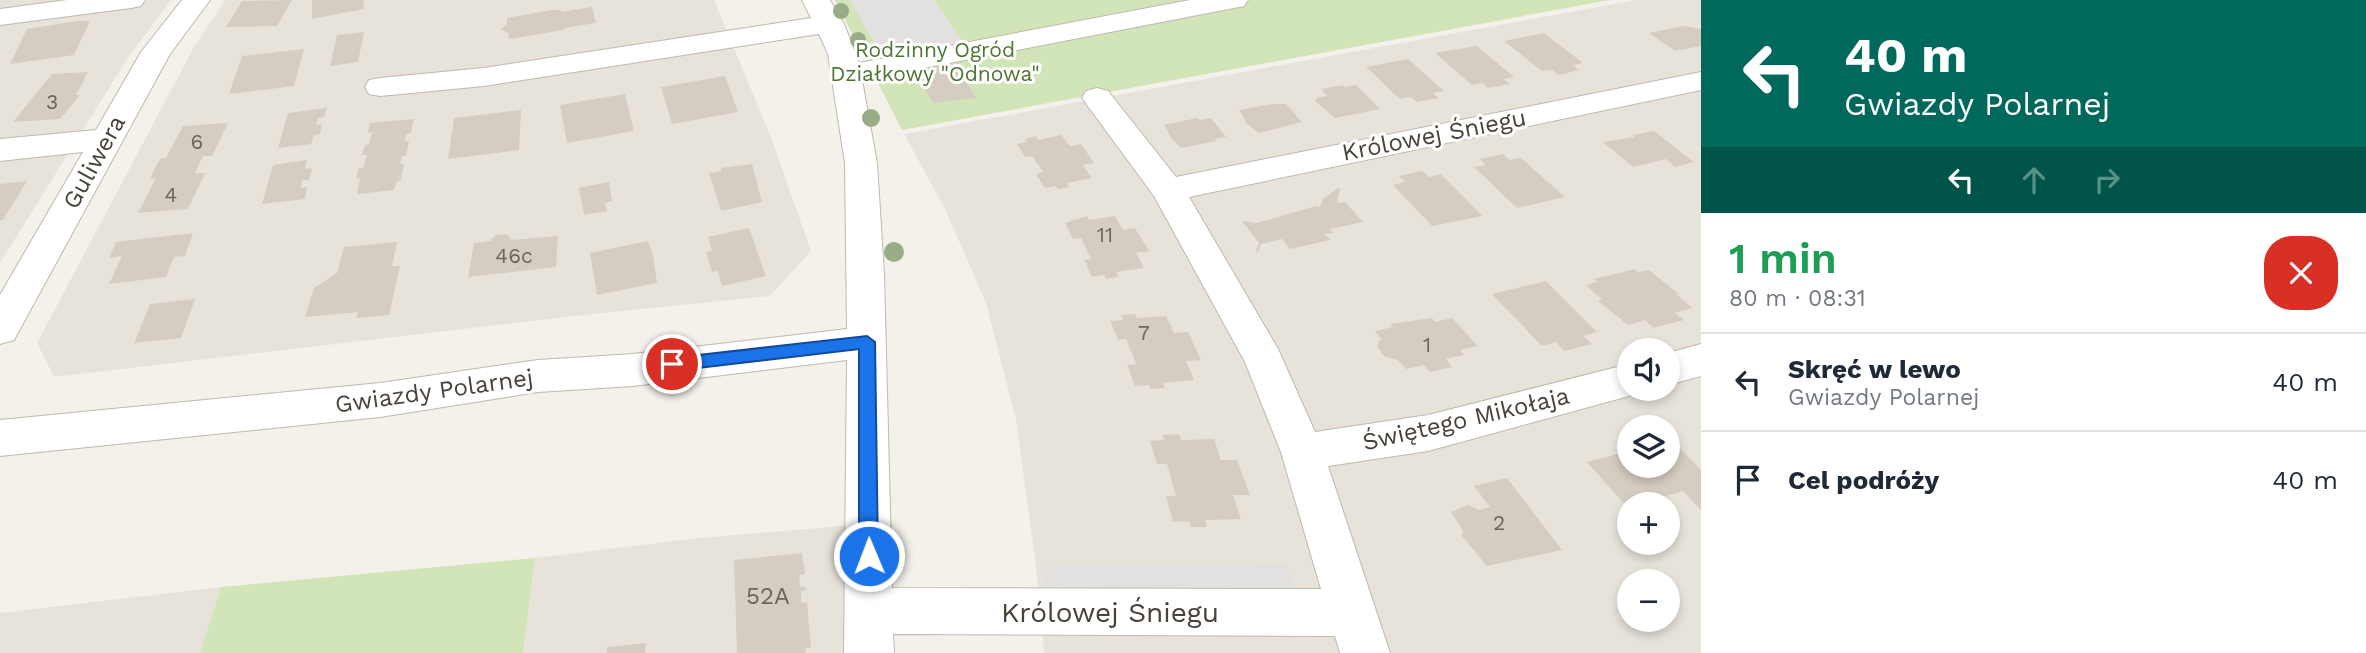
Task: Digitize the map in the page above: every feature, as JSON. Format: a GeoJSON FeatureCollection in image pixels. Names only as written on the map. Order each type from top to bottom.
{"type":"FeatureCollection","features":[{"type":"Feature","properties":{"kind":"street"},"geometry":{"type":"LineString","coordinates":[[0,17],[131,0]]}},
{"type":"Feature","properties":{"kind":"street","name":"Guliwera"},"geometry":{"type":"LineString","coordinates":[[0,328],[156,52],[197,0]]}},
{"type":"Feature","properties":{"kind":"street"},"geometry":{"type":"LineString","coordinates":[[848,74],[1234,0]]}},
{"type":"Feature","properties":{"kind":"street"},"geometry":{"type":"LineString","coordinates":[[380,87],[484,77],[823,12],[843,54],[861,163],[867,342],[869,632]]}},
{"type":"Feature","properties":{"kind":"street","name":"Królowej Śniegu"},"geometry":{"type":"LineString","coordinates":[[1167,190],[1701,81]]}},
{"type":"Feature","properties":{"kind":"street","name":"Królowej Śniegu"},"geometry":{"type":"LineString","coordinates":[[869,632],[1358,633],[1302,452],[1264,360],[1167,190],[1097,98]]}},
{"type":"Feature","properties":{"kind":"street"},"geometry":{"type":"LineString","coordinates":[[0,150],[107,139]]}},
{"type":"Feature","properties":{"kind":"street","name":"Gwiazdy Polarnej"},"geometry":{"type":"LineString","coordinates":[[0,438],[380,400],[538,376],[633,369],[867,342]]}},
{"type":"Feature","properties":{"kind":"street"},"geometry":{"type":"LineString","coordinates":[[1680,366],[1701,360]]}},
{"type":"Feature","properties":{"kind":"street","name":"Świętego Mikołaja"},"geometry":{"type":"LineString","coordinates":[[1302,452],[1428,433],[1617,383]]}},
{"type":"Feature","properties":{"kind":"shaded area"},"geometry":{"type":"Polygon","coordinates":[[[0,0],[171,0],[129,56],[0,263],[0,0]]]}},
{"type":"Feature","properties":{"kind":"shaded area"},"geometry":{"type":"Polygon","coordinates":[[[225,0],[714,0],[772,140],[811,251],[770,296],[583,315],[54,377],[37,343],[194,47],[225,0]]]}},
{"type":"Feature","properties":{"kind":"shaded area"},"geometry":{"type":"Polygon","coordinates":[[[850,0],[934,0],[965,44],[884,60],[850,0]]]}},
{"type":"Feature","properties":{"kind":"shaded area"},"geometry":{"type":"Polygon","coordinates":[[[1636,0],[1701,0],[1701,653],[1044,653],[1035,558],[1016,420],[986,303],[945,209],[904,134],[1636,0]]]}},
{"type":"Feature","properties":{"kind":"shaded area"},"geometry":{"type":"Polygon","coordinates":[[[852,525],[850,653],[523,653],[535,558],[690,539],[852,525]]]}},
{"type":"Feature","properties":{"kind":"shaded area"},"geometry":{"type":"Polygon","coordinates":[[[1288,565],[1298,595],[1046,595],[1041,566],[1288,565]]]}},
{"type":"Feature","properties":{"kind":"shaded area"},"geometry":{"type":"Polygon","coordinates":[[[221,587],[200,653],[0,653],[0,613],[221,587]]]}},
{"type":"Feature","properties":{"kind":"green space","name":"Rodzinny Ogród Działkowy \"Odnowa\""},"geometry":{"type":"Polygon","coordinates":[[[835,0],[1610,0],[902,130],[835,0]]]}},
{"type":"Feature","properties":{"kind":"green space"},"geometry":{"type":"Polygon","coordinates":[[[535,558],[523,653],[200,653],[221,587],[535,558]]]}},
{"type":"Feature","properties":{"kind":"building"},"geometry":{"type":"Polygon","coordinates":[[[292,0],[277,26],[226,27],[242,1],[292,0]]]}},
{"type":"Feature","properties":{"kind":"building"},"geometry":{"type":"Polygon","coordinates":[[[312,0],[363,0],[364,9],[312,19],[312,0]]]}},
{"type":"Feature","properties":{"kind":"building"},"geometry":{"type":"Polygon","coordinates":[[[592,7],[596,23],[509,39],[508,33],[501,29],[507,24],[507,18],[592,7]]]}},
{"type":"Feature","properties":{"kind":"building"},"geometry":{"type":"Polygon","coordinates":[[[90,21],[74,55],[10,64],[27,29],[90,21]]]}},
{"type":"Feature","properties":{"kind":"building"},"geometry":{"type":"Polygon","coordinates":[[[1684,26],[1701,29],[1701,46],[1675,51],[1649,33],[1684,26]]]}},
{"type":"Feature","properties":{"kind":"building"},"geometry":{"type":"Polygon","coordinates":[[[364,32],[358,62],[330,66],[337,35],[364,32]]]}},
{"type":"Feature","properties":{"kind":"building"},"geometry":{"type":"Polygon","coordinates":[[[1544,33],[1583,63],[1573,65],[1579,70],[1559,75],[1552,70],[1542,71],[1504,41],[1544,33]]]}},
{"type":"Feature","properties":{"kind":"building"},"geometry":{"type":"Polygon","coordinates":[[[1477,46],[1514,77],[1503,79],[1510,84],[1488,88],[1482,83],[1472,85],[1435,53],[1477,46]]]}},
{"type":"Feature","properties":{"kind":"building"},"geometry":{"type":"Polygon","coordinates":[[[304,49],[294,86],[229,94],[242,56],[304,49]]]}},
{"type":"Feature","properties":{"kind":"building"},"geometry":{"type":"Polygon","coordinates":[[[1408,59],[1444,91],[1433,93],[1439,98],[1417,102],[1411,97],[1400,99],[1366,67],[1408,59]]]}},
{"type":"Feature","properties":{"kind":"building"},"geometry":{"type":"Polygon","coordinates":[[[955,64],[976,98],[933,103],[915,71],[955,64]]]}},
{"type":"Feature","properties":{"kind":"building"},"geometry":{"type":"Polygon","coordinates":[[[88,72],[76,95],[80,95],[60,119],[13,122],[52,74],[88,72]]]}},
{"type":"Feature","properties":{"kind":"building"},"geometry":{"type":"Polygon","coordinates":[[[725,76],[738,112],[672,124],[661,87],[725,76]]]}},
{"type":"Feature","properties":{"kind":"building"},"geometry":{"type":"Polygon","coordinates":[[[1356,85],[1380,109],[1335,118],[1315,101],[1327,96],[1321,89],[1356,85]]]}},
{"type":"Feature","properties":{"kind":"building"},"geometry":{"type":"Polygon","coordinates":[[[625,94],[634,131],[567,143],[560,105],[625,94]]]}},
{"type":"Feature","properties":{"kind":"building"},"geometry":{"type":"Polygon","coordinates":[[[1286,104],[1302,122],[1259,133],[1248,125],[1239,110],[1286,104]]]}},
{"type":"Feature","properties":{"kind":"building"},"geometry":{"type":"Polygon","coordinates":[[[327,108],[324,117],[318,118],[316,125],[322,124],[320,134],[314,135],[311,144],[278,148],[288,113],[327,108]]]}},
{"type":"Feature","properties":{"kind":"building"},"geometry":{"type":"Polygon","coordinates":[[[521,110],[519,150],[448,159],[454,118],[521,110]]]}},
{"type":"Feature","properties":{"kind":"building"},"geometry":{"type":"Polygon","coordinates":[[[1211,118],[1226,137],[1181,148],[1164,125],[1211,118]]]}},
{"type":"Feature","properties":{"kind":"building"},"geometry":{"type":"Polygon","coordinates":[[[414,119],[411,133],[406,134],[405,141],[409,140],[406,156],[402,156],[400,164],[404,164],[401,180],[397,181],[394,190],[357,194],[360,179],[356,177],[359,168],[363,168],[367,155],[362,155],[372,132],[368,133],[370,123],[414,119]]]}},
{"type":"Feature","properties":{"kind":"building"},"geometry":{"type":"Polygon","coordinates":[[[228,123],[212,156],[203,156],[195,173],[205,173],[188,209],[138,213],[156,178],[150,179],[155,168],[161,158],[166,158],[183,126],[228,123]]]}},
{"type":"Feature","properties":{"kind":"building"},"geometry":{"type":"Polygon","coordinates":[[[1654,131],[1694,162],[1675,167],[1666,159],[1633,167],[1603,142],[1635,137],[1633,135],[1654,131]]]}},
{"type":"Feature","properties":{"kind":"building"},"geometry":{"type":"Polygon","coordinates":[[[1061,135],[1070,146],[1081,144],[1094,163],[1083,165],[1092,178],[1067,183],[1069,187],[1045,188],[1036,174],[1043,172],[1032,156],[1025,157],[1017,144],[1036,136],[1038,140],[1061,135]]]}},
{"type":"Feature","properties":{"kind":"building"},"geometry":{"type":"Polygon","coordinates":[[[1503,154],[1509,160],[1521,158],[1565,197],[1517,208],[1474,167],[1486,165],[1479,159],[1503,154]]]}},
{"type":"Feature","properties":{"kind":"building"},"geometry":{"type":"Polygon","coordinates":[[[307,160],[305,169],[312,168],[309,180],[302,180],[301,188],[307,187],[305,199],[262,204],[273,165],[307,160]]]}},
{"type":"Feature","properties":{"kind":"building"},"geometry":{"type":"Polygon","coordinates":[[[752,164],[762,202],[721,211],[709,173],[722,171],[721,168],[752,164]]]}},
{"type":"Feature","properties":{"kind":"building"},"geometry":{"type":"Polygon","coordinates":[[[1422,171],[1429,177],[1441,174],[1482,216],[1432,226],[1393,185],[1405,182],[1399,176],[1422,171]]]}},
{"type":"Feature","properties":{"kind":"building"},"geometry":{"type":"Polygon","coordinates":[[[27,181],[3,220],[0,220],[0,184],[27,181]]]}},
{"type":"Feature","properties":{"kind":"building"},"geometry":{"type":"Polygon","coordinates":[[[609,182],[612,201],[605,203],[607,211],[584,215],[579,188],[609,182]]]}},
{"type":"Feature","properties":{"kind":"building"},"geometry":{"type":"Polygon","coordinates":[[[1338,188],[1337,203],[1345,202],[1363,222],[1330,229],[1333,233],[1325,234],[1330,240],[1290,249],[1282,239],[1261,244],[1258,252],[1256,251],[1259,243],[1242,221],[1257,223],[1320,207],[1323,199],[1338,188]]]}},
{"type":"Feature","properties":{"kind":"building"},"geometry":{"type":"Polygon","coordinates":[[[1087,216],[1089,220],[1115,216],[1123,230],[1135,228],[1149,251],[1136,253],[1144,268],[1116,272],[1119,277],[1092,277],[1084,260],[1091,259],[1081,238],[1073,239],[1065,223],[1087,216]]]}},
{"type":"Feature","properties":{"kind":"building"},"geometry":{"type":"Polygon","coordinates":[[[749,228],[766,276],[722,286],[718,271],[712,272],[706,252],[712,251],[708,237],[749,228]]]}},
{"type":"Feature","properties":{"kind":"building"},"geometry":{"type":"Polygon","coordinates":[[[193,233],[185,256],[174,257],[166,277],[109,284],[122,256],[109,258],[116,242],[193,233]]]}},
{"type":"Feature","properties":{"kind":"building"},"geometry":{"type":"Polygon","coordinates":[[[507,234],[512,240],[558,236],[556,267],[468,277],[474,243],[490,241],[496,235],[507,234]]]}},
{"type":"Feature","properties":{"kind":"building"},"geometry":{"type":"Polygon","coordinates":[[[648,241],[657,283],[597,295],[590,253],[648,241]]]}},
{"type":"Feature","properties":{"kind":"building"},"geometry":{"type":"Polygon","coordinates":[[[397,242],[392,266],[400,266],[389,315],[356,318],[358,312],[305,317],[314,288],[337,273],[344,247],[397,242]]]}},
{"type":"Feature","properties":{"kind":"building"},"geometry":{"type":"Polygon","coordinates":[[[1635,269],[1638,272],[1649,270],[1679,294],[1676,294],[1692,308],[1675,313],[1684,320],[1653,328],[1645,320],[1628,325],[1598,301],[1602,300],[1586,285],[1597,282],[1594,279],[1635,269]]]}},
{"type":"Feature","properties":{"kind":"building"},"geometry":{"type":"Polygon","coordinates":[[[1546,281],[1597,332],[1583,336],[1592,344],[1564,351],[1556,342],[1542,346],[1492,294],[1546,281]]]}},
{"type":"Feature","properties":{"kind":"building"},"geometry":{"type":"Polygon","coordinates":[[[195,299],[181,338],[134,343],[150,304],[195,299]]]}},
{"type":"Feature","properties":{"kind":"building"},"geometry":{"type":"Polygon","coordinates":[[[1135,314],[1137,318],[1166,316],[1174,333],[1188,332],[1201,360],[1186,361],[1194,380],[1163,383],[1165,388],[1135,386],[1127,365],[1136,364],[1126,339],[1118,340],[1110,321],[1123,320],[1121,315],[1135,314]]]}},
{"type":"Feature","properties":{"kind":"building"},"geometry":{"type":"Polygon","coordinates":[[[1432,318],[1435,322],[1452,318],[1478,346],[1460,350],[1464,355],[1446,359],[1452,367],[1430,372],[1424,365],[1406,369],[1398,360],[1385,357],[1377,347],[1382,340],[1375,331],[1393,327],[1390,324],[1432,318]]]}},
{"type":"Feature","properties":{"kind":"building"},"geometry":{"type":"Polygon","coordinates":[[[1179,434],[1181,440],[1214,439],[1221,460],[1237,460],[1250,495],[1233,495],[1241,519],[1205,520],[1207,527],[1191,527],[1189,521],[1173,522],[1166,496],[1176,496],[1167,464],[1157,464],[1150,441],[1164,440],[1162,435],[1179,434]]]}},
{"type":"Feature","properties":{"kind":"building"},"geometry":{"type":"Polygon","coordinates":[[[1680,448],[1701,470],[1701,510],[1683,491],[1617,492],[1617,496],[1587,462],[1617,454],[1617,478],[1680,478],[1680,448]]]}},
{"type":"Feature","properties":{"kind":"building"},"geometry":{"type":"Polygon","coordinates":[[[1507,478],[1562,550],[1487,566],[1462,536],[1463,531],[1451,512],[1468,505],[1479,510],[1490,507],[1474,486],[1507,478]]]}},
{"type":"Feature","properties":{"kind":"building"},"geometry":{"type":"Polygon","coordinates":[[[802,553],[805,574],[799,575],[800,587],[805,586],[806,590],[801,591],[801,603],[807,602],[811,648],[805,648],[806,653],[737,653],[734,560],[802,553]]]}},
{"type":"Feature","properties":{"kind":"building"},"geometry":{"type":"Polygon","coordinates":[[[646,643],[645,653],[607,653],[607,647],[646,643]]]}},
{"type":"Feature","properties":{"kind":"route"},"geometry":{"type":"LineString","coordinates":[[672,364],[867,342],[869,556]]}}]}
